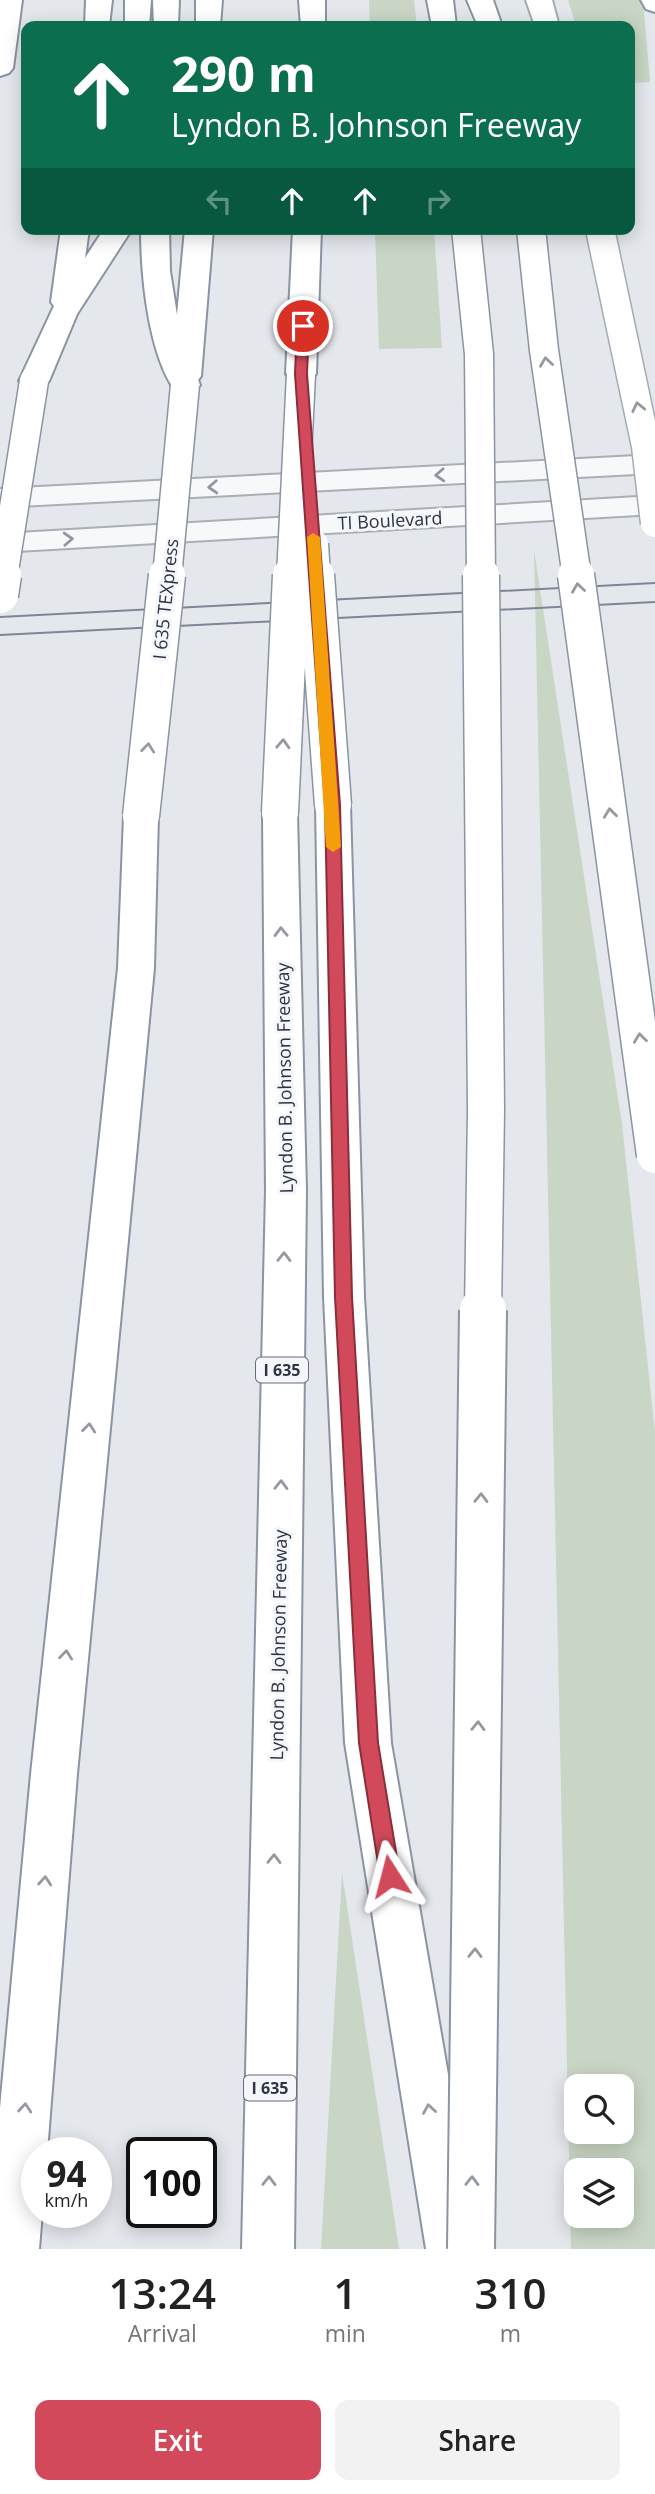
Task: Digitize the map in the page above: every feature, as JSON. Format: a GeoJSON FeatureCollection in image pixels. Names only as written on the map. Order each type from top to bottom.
{"type":"FeatureCollection","features":[{"type":"Feature","properties":{"kind":"main road"},"geometry":{"type":"LineString","coordinates":[[0,68],[9,0]]}},
{"type":"Feature","properties":{"kind":"main road"},"geometry":{"type":"LineString","coordinates":[[97,21],[99,0]]}},
{"type":"Feature","properties":{"kind":"main road"},"geometry":{"type":"LineString","coordinates":[[136,21],[138,0]]}},
{"type":"Feature","properties":{"kind":"main road"},"geometry":{"type":"LineString","coordinates":[[166,0],[166,21]]}},
{"type":"Feature","properties":{"kind":"main road"},"geometry":{"type":"LineString","coordinates":[[208,21],[209,0]]}},
{"type":"Feature","properties":{"kind":"main road"},"geometry":{"type":"LineString","coordinates":[[312,0],[313,21]]}},
{"type":"Feature","properties":{"kind":"main road"},"geometry":{"type":"LineString","coordinates":[[440,0],[443,21]]}},
{"type":"Feature","properties":{"kind":"main road"},"geometry":{"type":"LineString","coordinates":[[480,0],[488,21]]}},
{"type":"Feature","properties":{"kind":"main road"},"geometry":{"type":"LineString","coordinates":[[540,0],[546,21]]}},
{"type":"Feature","properties":{"kind":"main road"},"geometry":{"type":"LineString","coordinates":[[63,314],[74,235]]}},
{"type":"Feature","properties":{"kind":"main road"},"geometry":{"type":"LineString","coordinates":[[0,595],[34,381],[63,314],[114,235]]}},
{"type":"Feature","properties":{"kind":"main road"},"geometry":{"type":"LineString","coordinates":[[155,235],[156,288],[166,334],[185,385]]}},
{"type":"Feature","properties":{"kind":"main road","name":"I 635 TEXpress"},"geometry":{"type":"LineString","coordinates":[[13,2249],[54,1773],[135,968],[141,816],[181,446],[199,235]]}},
{"type":"Feature","properties":{"kind":"main road","name":"Lyndon B. Johnson Freeway"},"geometry":{"type":"LineString","coordinates":[[268,2249],[285,1190],[280,813],[307,235]]}},
{"type":"Feature","properties":{"kind":"main road"},"geometry":{"type":"LineString","coordinates":[[467,235],[480,354],[486,1110],[471,2249]]}},
{"type":"Feature","properties":{"kind":"main road"},"geometry":{"type":"LineString","coordinates":[[532,235],[544,350],[605,775],[655,1155]]}},
{"type":"Feature","properties":{"kind":"main road"},"geometry":{"type":"LineString","coordinates":[[601,235],[646,446],[655,523]]}},
{"type":"Feature","properties":{"kind":"main road"},"geometry":{"type":"LineString","coordinates":[[301,374],[332,805],[344,1297],[368,1743],[452,2249]]}},
{"type":"Feature","properties":{"kind":"street"},"geometry":{"type":"LineString","coordinates":[[0,498],[655,464]]}},
{"type":"Feature","properties":{"kind":"street","name":"TI Boulevard"},"geometry":{"type":"LineString","coordinates":[[0,543],[655,505]]}},
{"type":"Feature","properties":{"kind":"green space"},"geometry":{"type":"Polygon","coordinates":[[[369,0],[414,0],[416,21],[370,21],[369,0]]]}},
{"type":"Feature","properties":{"kind":"green space"},"geometry":{"type":"Polygon","coordinates":[[[568,0],[643,0],[650,82],[635,83],[635,21],[574,21],[568,0]]]}},
{"type":"Feature","properties":{"kind":"green space"},"geometry":{"type":"Polygon","coordinates":[[[375,235],[434,235],[442,348],[379,349],[375,235]]]}},
{"type":"Feature","properties":{"kind":"green space"},"geometry":{"type":"Polygon","coordinates":[[[534,550],[622,1124],[655,1432],[655,2249],[571,2249],[571,2228],[634,2228],[634,2158],[569,2158],[569,2144],[634,2144],[634,2074],[567,2074],[534,550]]]}},
{"type":"Feature","properties":{"kind":"green space"},"geometry":{"type":"Polygon","coordinates":[[[342,1873],[399,2249],[321,2249],[342,1873]]]}},
{"type":"Feature","properties":{"kind":"tram line"},"geometry":{"type":"LineString","coordinates":[[0,617],[655,583]]}},
{"type":"Feature","properties":{"kind":"tram line"},"geometry":{"type":"LineString","coordinates":[[0,635],[655,602]]}},
{"type":"Feature","properties":{"kind":"slow traffic"},"geometry":{"type":"LineString","coordinates":[[313,537],[333,847]]}},
{"type":"Feature","properties":{"kind":"route"},"geometry":{"type":"LineString","coordinates":[[303,326],[301,374],[332,805],[344,1297],[368,1743],[390,1876]]}}]}
